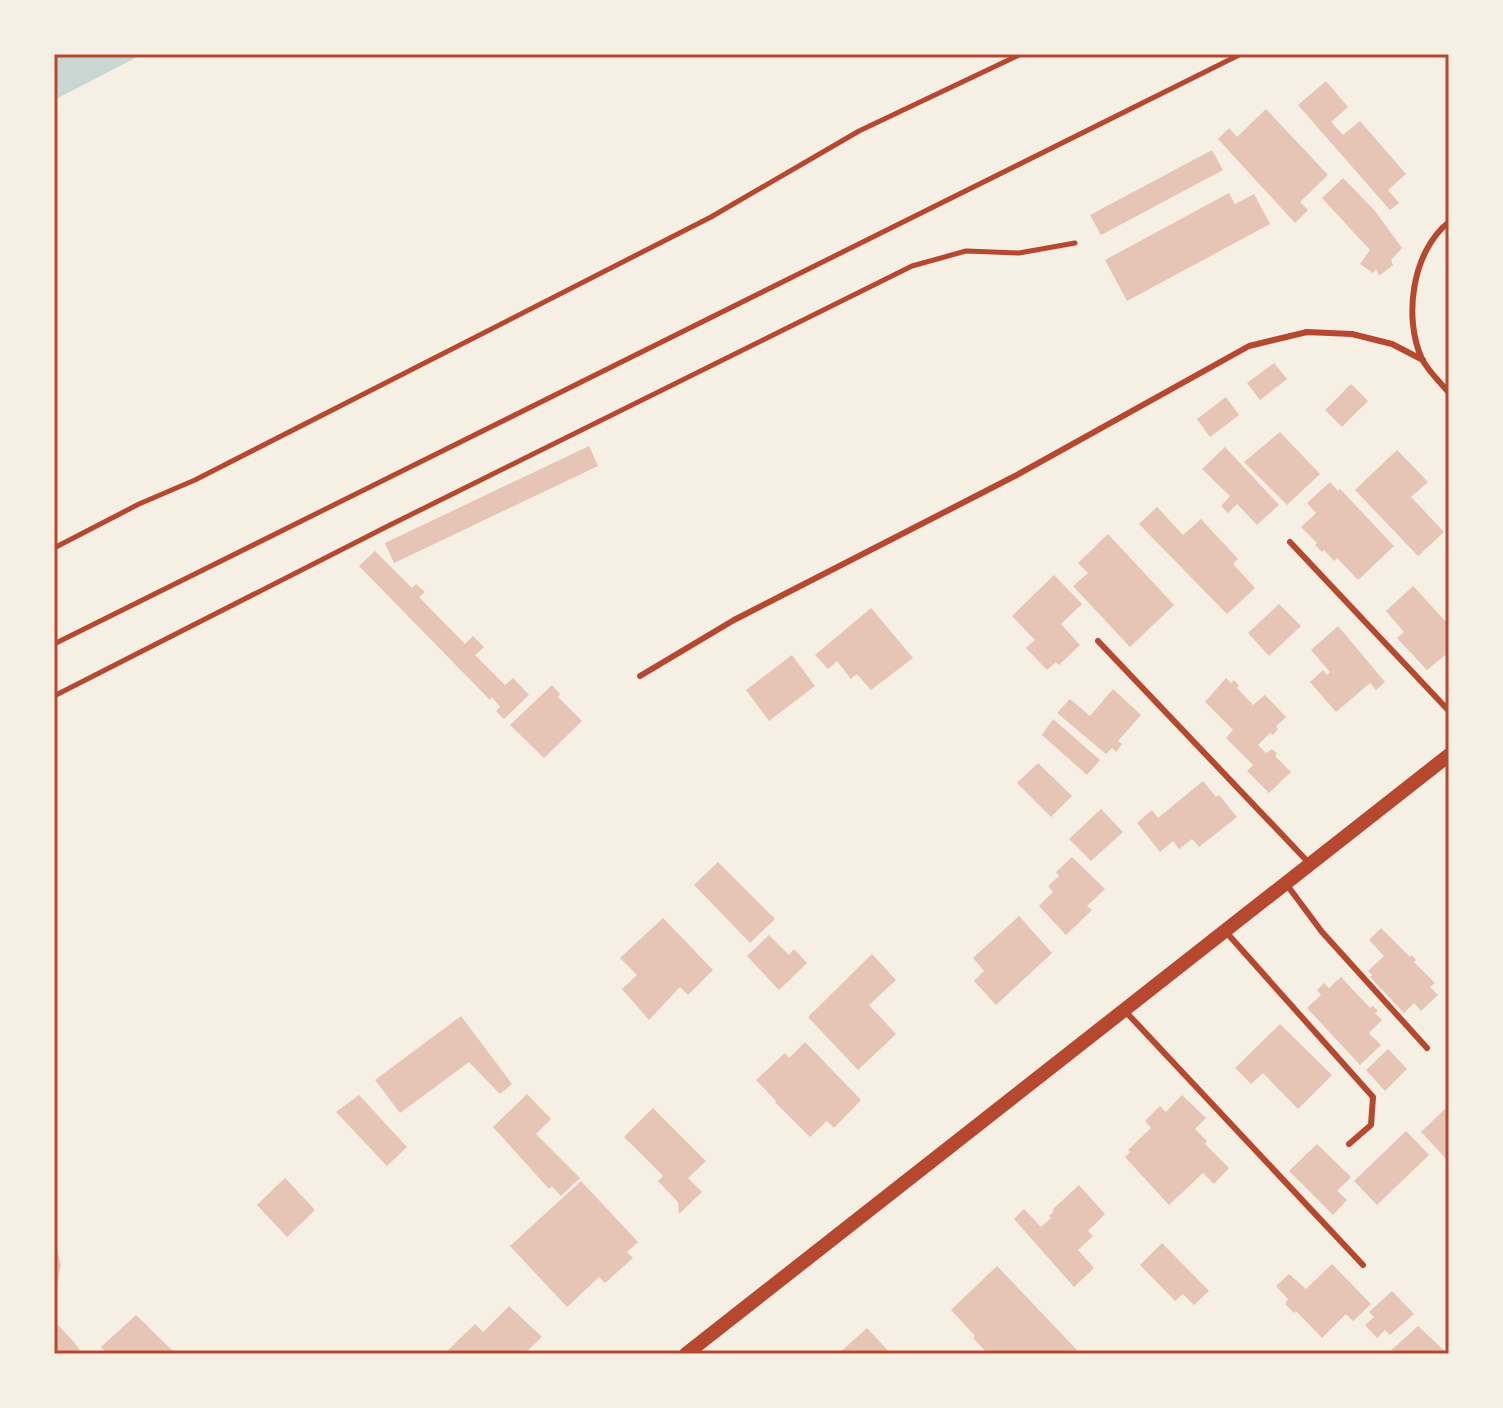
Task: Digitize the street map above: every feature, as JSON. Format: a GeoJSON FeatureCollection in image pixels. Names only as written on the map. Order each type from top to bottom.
{"type":"FeatureCollection","features":[{"type":"Feature","properties":{"kind":"street"},"geometry":{"type":"LineString","coordinates":[[686,1354],[1449,755]]}},
{"type":"Feature","properties":{"kind":"lane"},"geometry":{"type":"LineString","coordinates":[[1449,222],[1436,232],[1426,252],[1415,285],[1412,323],[1423,360],[1449,393]]}},
{"type":"Feature","properties":{"kind":"lane"},"geometry":{"type":"LineString","coordinates":[[640,676],[734,620],[1017,475],[1249,346],[1307,332],[1352,334],[1392,344],[1423,360]]}},
{"type":"Feature","properties":{"kind":"lane"},"geometry":{"type":"LineString","coordinates":[[1290,542],[1449,711]]}},
{"type":"Feature","properties":{"kind":"lane"},"geometry":{"type":"LineString","coordinates":[[1098,641],[1311,866]]}},
{"type":"Feature","properties":{"kind":"lane"},"geometry":{"type":"LineString","coordinates":[[1287,885],[1322,932],[1427,1048]]}},
{"type":"Feature","properties":{"kind":"lane"},"geometry":{"type":"LineString","coordinates":[[1226,932],[1373,1097],[1371,1125],[1349,1144]]}},
{"type":"Feature","properties":{"kind":"lane"},"geometry":{"type":"LineString","coordinates":[[1125,1011],[1363,1265]]}},
{"type":"Feature","properties":{"kind":"path"},"geometry":{"type":"LineString","coordinates":[[54,548],[139,504],[195,480],[658,244],[859,131],[1021,54]]}},
{"type":"Feature","properties":{"kind":"path"},"geometry":{"type":"LineString","coordinates":[[54,644],[1241,54]]}},
{"type":"Feature","properties":{"kind":"path"},"geometry":{"type":"LineString","coordinates":[[54,696],[912,266],[966,251],[1019,253],[1075,243]]}},
{"type":"Feature","properties":{"kind":"shaded area"},"geometry":{"type":"Polygon","coordinates":[[[54,54],[143,54],[54,100],[54,54]]]}},
{"type":"Feature","properties":{"kind":"building"},"geometry":{"type":"Polygon","coordinates":[[[1326,81],[1348,107],[1331,122],[1343,135],[1360,121],[1406,174],[1388,190],[1399,203],[1390,210],[1298,105],[1326,81]]]}},
{"type":"Feature","properties":{"kind":"building"},"geometry":{"type":"Polygon","coordinates":[[[1266,109],[1328,175],[1300,202],[1308,210],[1295,223],[1218,139],[1229,128],[1237,137],[1266,109]]]}},
{"type":"Feature","properties":{"kind":"building"},"geometry":{"type":"Polygon","coordinates":[[[1212,150],[1223,170],[1101,235],[1090,215],[1212,150]]]}},
{"type":"Feature","properties":{"kind":"building"},"geometry":{"type":"Polygon","coordinates":[[[1343,178],[1375,211],[1402,248],[1391,260],[1393,265],[1379,276],[1376,269],[1373,273],[1360,264],[1370,250],[1322,198],[1343,178]]]}},
{"type":"Feature","properties":{"kind":"building"},"geometry":{"type":"Polygon","coordinates":[[[1229,193],[1235,204],[1254,194],[1270,224],[1127,301],[1105,260],[1229,193]]]}},
{"type":"Feature","properties":{"kind":"building"},"geometry":{"type":"Polygon","coordinates":[[[1274,363],[1287,379],[1260,400],[1247,383],[1274,363]]]}},
{"type":"Feature","properties":{"kind":"building"},"geometry":{"type":"Polygon","coordinates":[[[1351,384],[1368,401],[1342,427],[1325,410],[1351,384]]]}},
{"type":"Feature","properties":{"kind":"building"},"geometry":{"type":"Polygon","coordinates":[[[1226,397],[1239,415],[1210,437],[1197,419],[1226,397]]]}},
{"type":"Feature","properties":{"kind":"building"},"geometry":{"type":"Polygon","coordinates":[[[1280,432],[1320,474],[1287,505],[1244,462],[1280,432]]]}},
{"type":"Feature","properties":{"kind":"building"},"geometry":{"type":"Polygon","coordinates":[[[589,446],[598,466],[394,563],[385,543],[589,446]]]}},
{"type":"Feature","properties":{"kind":"building"},"geometry":{"type":"Polygon","coordinates":[[[1225,447],[1279,505],[1257,525],[1237,504],[1228,513],[1221,506],[1230,496],[1202,469],[1225,447]]]}},
{"type":"Feature","properties":{"kind":"building"},"geometry":{"type":"Polygon","coordinates":[[[1397,450],[1428,482],[1411,497],[1444,532],[1418,556],[1355,490],[1397,450]]]}},
{"type":"Feature","properties":{"kind":"building"},"geometry":{"type":"Polygon","coordinates":[[[1330,482],[1394,546],[1358,580],[1337,558],[1334,561],[1324,550],[1322,552],[1301,527],[1316,513],[1307,503],[1330,482]]]}},
{"type":"Feature","properties":{"kind":"building"},"geometry":{"type":"Polygon","coordinates":[[[1157,507],[1183,535],[1201,519],[1238,559],[1233,564],[1255,588],[1227,614],[1139,524],[1157,507]]]}},
{"type":"Feature","properties":{"kind":"building"},"geometry":{"type":"Polygon","coordinates":[[[1108,534],[1174,605],[1130,647],[1073,586],[1088,573],[1078,563],[1108,534]]]}},
{"type":"Feature","properties":{"kind":"building"},"geometry":{"type":"Polygon","coordinates":[[[375,551],[412,588],[416,584],[425,592],[419,597],[465,644],[473,636],[484,647],[475,655],[505,685],[513,678],[529,695],[504,719],[496,711],[500,707],[492,697],[490,700],[359,566],[375,551]]]}},
{"type":"Feature","properties":{"kind":"building"},"geometry":{"type":"Polygon","coordinates":[[[1054,575],[1082,604],[1061,624],[1080,645],[1059,665],[1056,662],[1047,670],[1026,648],[1035,640],[1012,616],[1054,575]]]}},
{"type":"Feature","properties":{"kind":"building"},"geometry":{"type":"Polygon","coordinates":[[[1413,586],[1449,625],[1449,652],[1427,670],[1397,638],[1404,632],[1386,611],[1413,586]]]}},
{"type":"Feature","properties":{"kind":"building"},"geometry":{"type":"Polygon","coordinates":[[[1279,604],[1301,626],[1269,656],[1248,633],[1279,604]]]}},
{"type":"Feature","properties":{"kind":"building"},"geometry":{"type":"Polygon","coordinates":[[[871,608],[913,658],[871,690],[857,674],[851,679],[837,661],[828,669],[815,655],[871,608]]]}},
{"type":"Feature","properties":{"kind":"building"},"geometry":{"type":"Polygon","coordinates":[[[1338,626],[1385,682],[1376,690],[1370,683],[1336,712],[1310,682],[1323,670],[1327,675],[1330,672],[1311,650],[1338,626]]]}},
{"type":"Feature","properties":{"kind":"building"},"geometry":{"type":"Polygon","coordinates":[[[792,655],[815,686],[769,721],[746,690],[792,655]]]}},
{"type":"Feature","properties":{"kind":"building"},"geometry":{"type":"Polygon","coordinates":[[[1226,678],[1231,683],[1234,680],[1239,686],[1237,688],[1253,705],[1265,695],[1286,717],[1276,726],[1278,729],[1273,735],[1270,733],[1258,745],[1266,753],[1272,749],[1277,753],[1275,756],[1291,772],[1269,793],[1247,771],[1253,765],[1226,738],[1233,730],[1205,702],[1226,678]]]}},
{"type":"Feature","properties":{"kind":"building"},"geometry":{"type":"Polygon","coordinates":[[[552,685],[560,694],[558,697],[582,721],[544,758],[510,725],[552,685]]]}},
{"type":"Feature","properties":{"kind":"building"},"geometry":{"type":"Polygon","coordinates":[[[1113,689],[1141,715],[1118,741],[1122,744],[1116,752],[1112,748],[1106,754],[1057,713],[1070,699],[1090,716],[1113,689]]]}},
{"type":"Feature","properties":{"kind":"building"},"geometry":{"type":"Polygon","coordinates":[[[1053,719],[1100,760],[1087,775],[1042,735],[1053,719]]]}},
{"type":"Feature","properties":{"kind":"building"},"geometry":{"type":"Polygon","coordinates":[[[1038,763],[1072,796],[1051,817],[1017,783],[1038,763]]]}},
{"type":"Feature","properties":{"kind":"building"},"geometry":{"type":"Polygon","coordinates":[[[1203,781],[1237,817],[1199,847],[1192,839],[1179,849],[1173,841],[1160,852],[1137,823],[1152,810],[1158,818],[1203,781]]]}},
{"type":"Feature","properties":{"kind":"building"},"geometry":{"type":"Polygon","coordinates":[[[1101,809],[1123,832],[1091,861],[1069,839],[1101,809]]]}},
{"type":"Feature","properties":{"kind":"building"},"geometry":{"type":"Polygon","coordinates":[[[1072,857],[1105,889],[1087,906],[1092,910],[1066,935],[1039,906],[1053,892],[1048,886],[1059,876],[1056,872],[1072,857]]]}},
{"type":"Feature","properties":{"kind":"building"},"geometry":{"type":"Polygon","coordinates":[[[718,862],[775,919],[750,943],[694,885],[718,862]]]}},
{"type":"Feature","properties":{"kind":"building"},"geometry":{"type":"Polygon","coordinates":[[[1019,916],[1052,953],[996,1005],[974,981],[984,971],[973,958],[1019,916]]]}},
{"type":"Feature","properties":{"kind":"building"},"geometry":{"type":"Polygon","coordinates":[[[663,918],[713,970],[688,995],[680,987],[649,1020],[622,989],[637,975],[620,958],[663,918]]]}},
{"type":"Feature","properties":{"kind":"building"},"geometry":{"type":"Polygon","coordinates":[[[1381,928],[1410,957],[1412,955],[1416,960],[1414,962],[1435,983],[1430,987],[1438,995],[1421,1011],[1414,1003],[1404,1013],[1370,977],[1372,975],[1368,971],[1384,956],[1369,940],[1381,928]]]}},
{"type":"Feature","properties":{"kind":"building"},"geometry":{"type":"Polygon","coordinates":[[[769,935],[789,955],[794,949],[807,963],[779,990],[747,956],[769,935]]]}},
{"type":"Feature","properties":{"kind":"building"},"geometry":{"type":"Polygon","coordinates":[[[872,954],[896,980],[869,1005],[896,1034],[858,1070],[808,1017],[872,954]]]}},
{"type":"Feature","properties":{"kind":"building"},"geometry":{"type":"Polygon","coordinates":[[[1341,977],[1370,1008],[1373,1006],[1378,1011],[1375,1013],[1382,1020],[1369,1033],[1381,1045],[1360,1065],[1307,1008],[1321,995],[1317,990],[1324,983],[1329,988],[1341,977]]]}},
{"type":"Feature","properties":{"kind":"building"},"geometry":{"type":"Polygon","coordinates":[[[461,1016],[512,1084],[500,1094],[469,1062],[400,1113],[375,1080],[461,1016]]]}},
{"type":"Feature","properties":{"kind":"building"},"geometry":{"type":"Polygon","coordinates":[[[1280,1024],[1332,1075],[1298,1109],[1263,1073],[1251,1084],[1235,1068],[1280,1024]]]}},
{"type":"Feature","properties":{"kind":"building"},"geometry":{"type":"Polygon","coordinates":[[[805,1042],[861,1100],[834,1128],[827,1121],[810,1137],[756,1080],[785,1053],[789,1058],[805,1042]]]}},
{"type":"Feature","properties":{"kind":"building"},"geometry":{"type":"Polygon","coordinates":[[[1388,1049],[1407,1069],[1385,1091],[1366,1070],[1388,1049]]]}},
{"type":"Feature","properties":{"kind":"building"},"geometry":{"type":"Polygon","coordinates":[[[527,1094],[551,1119],[536,1134],[580,1178],[561,1196],[552,1186],[549,1189],[493,1127],[527,1094]]]}},
{"type":"Feature","properties":{"kind":"building"},"geometry":{"type":"Polygon","coordinates":[[[359,1095],[407,1147],[387,1166],[336,1112],[359,1095]]]}},
{"type":"Feature","properties":{"kind":"building"},"geometry":{"type":"Polygon","coordinates":[[[1182,1095],[1206,1118],[1195,1129],[1229,1168],[1214,1184],[1203,1173],[1169,1205],[1125,1157],[1130,1152],[1128,1150],[1151,1128],[1145,1121],[1160,1106],[1166,1112],[1182,1095]]]}},
{"type":"Feature","properties":{"kind":"building"},"geometry":{"type":"Polygon","coordinates":[[[1449,1105],[1449,1162],[1421,1132],[1449,1105]]]}},
{"type":"Feature","properties":{"kind":"building"},"geometry":{"type":"Polygon","coordinates":[[[653,1108],[706,1161],[688,1178],[702,1192],[679,1214],[678,1202],[658,1181],[663,1176],[624,1137],[653,1108]]]}},
{"type":"Feature","properties":{"kind":"building"},"geometry":{"type":"Polygon","coordinates":[[[1406,1131],[1429,1155],[1377,1205],[1354,1181],[1406,1131]]]}},
{"type":"Feature","properties":{"kind":"building"},"geometry":{"type":"Polygon","coordinates":[[[1317,1144],[1351,1177],[1337,1191],[1347,1200],[1333,1215],[1289,1171],[1317,1144]]]}},
{"type":"Feature","properties":{"kind":"building"},"geometry":{"type":"Polygon","coordinates":[[[285,1178],[315,1210],[287,1237],[257,1205],[285,1178]]]}},
{"type":"Feature","properties":{"kind":"building"},"geometry":{"type":"Polygon","coordinates":[[[581,1181],[638,1242],[627,1252],[633,1258],[605,1283],[599,1277],[567,1307],[510,1246],[581,1181]]]}},
{"type":"Feature","properties":{"kind":"building"},"geometry":{"type":"Polygon","coordinates":[[[1079,1185],[1105,1214],[1088,1231],[1093,1236],[1078,1250],[1094,1268],[1074,1287],[1014,1219],[1024,1209],[1041,1227],[1051,1218],[1052,1210],[1079,1185]]]}},
{"type":"Feature","properties":{"kind":"building"},"geometry":{"type":"Polygon","coordinates":[[[54,1238],[61,1265],[54,1298],[54,1238]]]}},
{"type":"Feature","properties":{"kind":"building"},"geometry":{"type":"Polygon","coordinates":[[[1162,1243],[1209,1291],[1194,1305],[1183,1294],[1175,1301],[1140,1265],[1162,1243]]]}},
{"type":"Feature","properties":{"kind":"building"},"geometry":{"type":"Polygon","coordinates":[[[1332,1264],[1371,1304],[1353,1321],[1346,1314],[1322,1338],[1285,1304],[1288,1299],[1276,1286],[1289,1274],[1306,1289],[1332,1264]]]}},
{"type":"Feature","properties":{"kind":"building"},"geometry":{"type":"Polygon","coordinates":[[[997,1266],[1077,1350],[1073,1354],[988,1354],[973,1338],[975,1336],[951,1310],[997,1266]]]}},
{"type":"Feature","properties":{"kind":"building"},"geometry":{"type":"Polygon","coordinates":[[[1392,1291],[1414,1314],[1390,1335],[1385,1330],[1377,1338],[1365,1325],[1374,1317],[1369,1312],[1392,1291]]]}},
{"type":"Feature","properties":{"kind":"building"},"geometry":{"type":"Polygon","coordinates":[[[509,1306],[542,1337],[527,1351],[530,1354],[444,1354],[475,1324],[483,1332],[509,1306]]]}},
{"type":"Feature","properties":{"kind":"building"},"geometry":{"type":"Polygon","coordinates":[[[136,1315],[176,1354],[107,1354],[101,1347],[136,1315]]]}},
{"type":"Feature","properties":{"kind":"building"},"geometry":{"type":"Polygon","coordinates":[[[58,1325],[83,1354],[54,1354],[54,1329],[58,1325]]]}},
{"type":"Feature","properties":{"kind":"building"},"geometry":{"type":"Polygon","coordinates":[[[1418,1326],[1448,1354],[1387,1354],[1418,1326]]]}},
{"type":"Feature","properties":{"kind":"building"},"geometry":{"type":"Polygon","coordinates":[[[867,1328],[891,1354],[838,1354],[867,1328]]]}}]}
